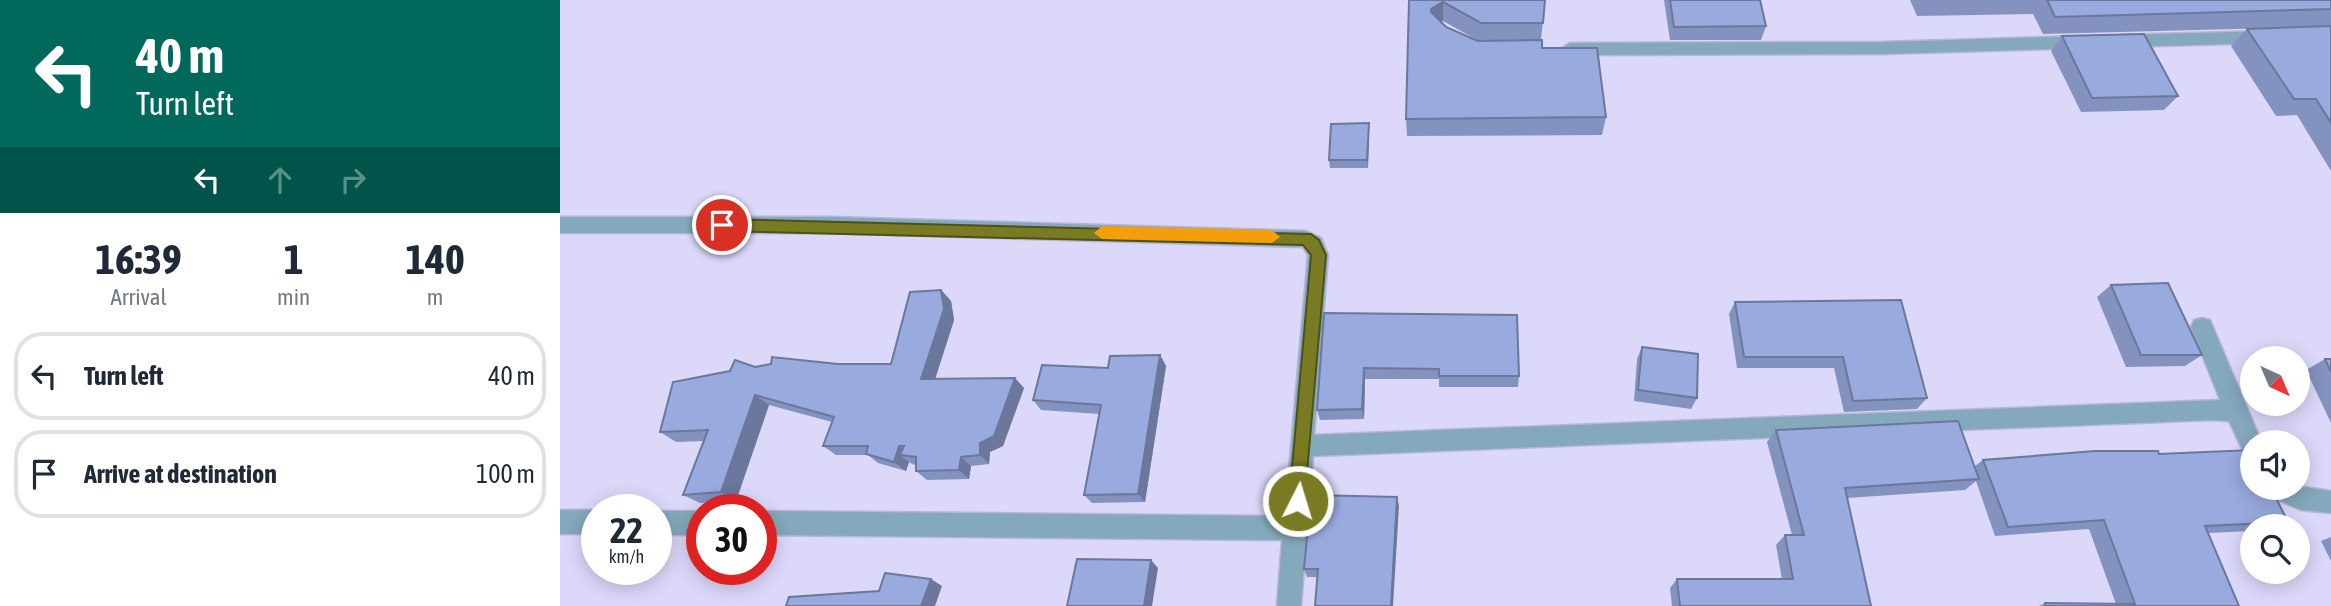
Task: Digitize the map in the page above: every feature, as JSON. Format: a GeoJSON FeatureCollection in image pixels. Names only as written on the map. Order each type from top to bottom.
{"type":"FeatureCollection","features":[{"type":"Feature","properties":{"kind":"street"},"geometry":{"type":"LineString","coordinates":[[1555,49],[1882,48],[2279,36]]}},
{"type":"Feature","properties":{"kind":"street"},"geometry":{"type":"LineString","coordinates":[[560,225],[830,225],[1306,239],[1314,244],[1318,255],[1289,606]]}},
{"type":"Feature","properties":{"kind":"street"},"geometry":{"type":"LineString","coordinates":[[2202,327],[2245,430]]}},
{"type":"Feature","properties":{"kind":"street"},"geometry":{"type":"LineString","coordinates":[[1303,446],[2236,411]]}},
{"type":"Feature","properties":{"kind":"street"},"geometry":{"type":"LineString","coordinates":[[2310,500],[2331,502]]}},
{"type":"Feature","properties":{"kind":"street"},"geometry":{"type":"LineString","coordinates":[[560,522],[581,522]]}},
{"type":"Feature","properties":{"kind":"street"},"geometry":{"type":"LineString","coordinates":[[777,523],[1296,528]]}},
{"type":"Feature","properties":{"kind":"building"},"geometry":{"type":"Polygon","coordinates":[[[1409,0],[1545,0],[1543,23],[1481,23],[1443,2],[1431,9],[1431,12],[1446,27],[1478,41],[1542,40],[1542,48],[1597,48],[1606,117],[1406,119],[1409,0]]]}},
{"type":"Feature","properties":{"kind":"building"},"geometry":{"type":"Polygon","coordinates":[[[1670,0],[1760,0],[1766,26],[1674,27],[1670,0]]]}},
{"type":"Feature","properties":{"kind":"building"},"geometry":{"type":"Polygon","coordinates":[[[2047,0],[2331,0],[2331,9],[2055,17],[2047,0]]]}},
{"type":"Feature","properties":{"kind":"building"},"geometry":{"type":"Polygon","coordinates":[[[2331,26],[2331,123],[2316,99],[2294,99],[2247,29],[2331,26]]]}},
{"type":"Feature","properties":{"kind":"building"},"geometry":{"type":"Polygon","coordinates":[[[2144,34],[2178,96],[2092,98],[2062,36],[2144,34]]]}},
{"type":"Feature","properties":{"kind":"building"},"geometry":{"type":"Polygon","coordinates":[[[1369,123],[1367,160],[1329,160],[1331,124],[1369,123]]]}},
{"type":"Feature","properties":{"kind":"building"},"geometry":{"type":"Polygon","coordinates":[[[2168,283],[2202,355],[2141,355],[2111,285],[2168,283]]]}},
{"type":"Feature","properties":{"kind":"building"},"geometry":{"type":"Polygon","coordinates":[[[941,290],[944,309],[921,379],[1015,378],[994,436],[980,443],[980,455],[961,457],[959,470],[916,471],[916,457],[900,455],[904,446],[899,446],[894,462],[866,454],[868,446],[823,446],[834,417],[755,395],[721,492],[683,495],[708,430],[660,432],[673,382],[730,371],[735,360],[755,367],[771,364],[772,357],[838,364],[891,364],[910,292],[941,290]]]}},
{"type":"Feature","properties":{"kind":"building"},"geometry":{"type":"Polygon","coordinates":[[[1901,300],[1927,398],[1853,401],[1843,357],[1744,357],[1735,302],[1901,300]]]}},
{"type":"Feature","properties":{"kind":"building"},"geometry":{"type":"Polygon","coordinates":[[[1324,313],[1517,315],[1519,376],[1439,376],[1439,369],[1364,368],[1362,409],[1317,410],[1324,313]]]}},
{"type":"Feature","properties":{"kind":"building"},"geometry":{"type":"Polygon","coordinates":[[[1642,347],[1698,354],[1697,398],[1638,390],[1642,347]]]}},
{"type":"Feature","properties":{"kind":"building"},"geometry":{"type":"Polygon","coordinates":[[[1160,355],[1138,494],[1084,495],[1101,405],[1033,400],[1042,365],[1108,368],[1110,356],[1160,355]]]}},
{"type":"Feature","properties":{"kind":"building"},"geometry":{"type":"Polygon","coordinates":[[[2325,359],[2331,359],[2331,372],[2325,359]]]}},
{"type":"Feature","properties":{"kind":"building"},"geometry":{"type":"Polygon","coordinates":[[[1958,421],[1979,479],[1845,488],[1871,606],[1680,606],[1677,579],[1793,579],[1785,535],[1804,535],[1776,430],[1958,421]]]}},
{"type":"Feature","properties":{"kind":"building"},"geometry":{"type":"Polygon","coordinates":[[[2095,451],[2158,451],[2159,454],[2240,451],[2240,500],[2277,500],[2284,514],[2240,514],[2240,524],[2205,526],[2239,606],[2045,606],[2045,603],[2135,604],[2104,520],[2008,527],[1983,460],[2095,451]]]}},
{"type":"Feature","properties":{"kind":"building"},"geometry":{"type":"Polygon","coordinates":[[[1311,495],[1397,497],[1391,606],[1315,606],[1318,569],[1304,569],[1311,495]]]}},
{"type":"Feature","properties":{"kind":"building"},"geometry":{"type":"Polygon","coordinates":[[[1077,559],[1151,560],[1144,606],[1067,606],[1077,559]]]}},
{"type":"Feature","properties":{"kind":"building"},"geometry":{"type":"Polygon","coordinates":[[[885,573],[931,579],[921,606],[786,606],[789,597],[879,591],[885,573]]]}},
{"type":"Feature","properties":{"kind":"slow traffic"},"geometry":{"type":"LineString","coordinates":[[1102,233],[1272,237]]}},
{"type":"Feature","properties":{"kind":"route"},"geometry":{"type":"LineString","coordinates":[[722,225],[830,225],[1306,239],[1314,244],[1318,255],[1298,501]]}}]}
